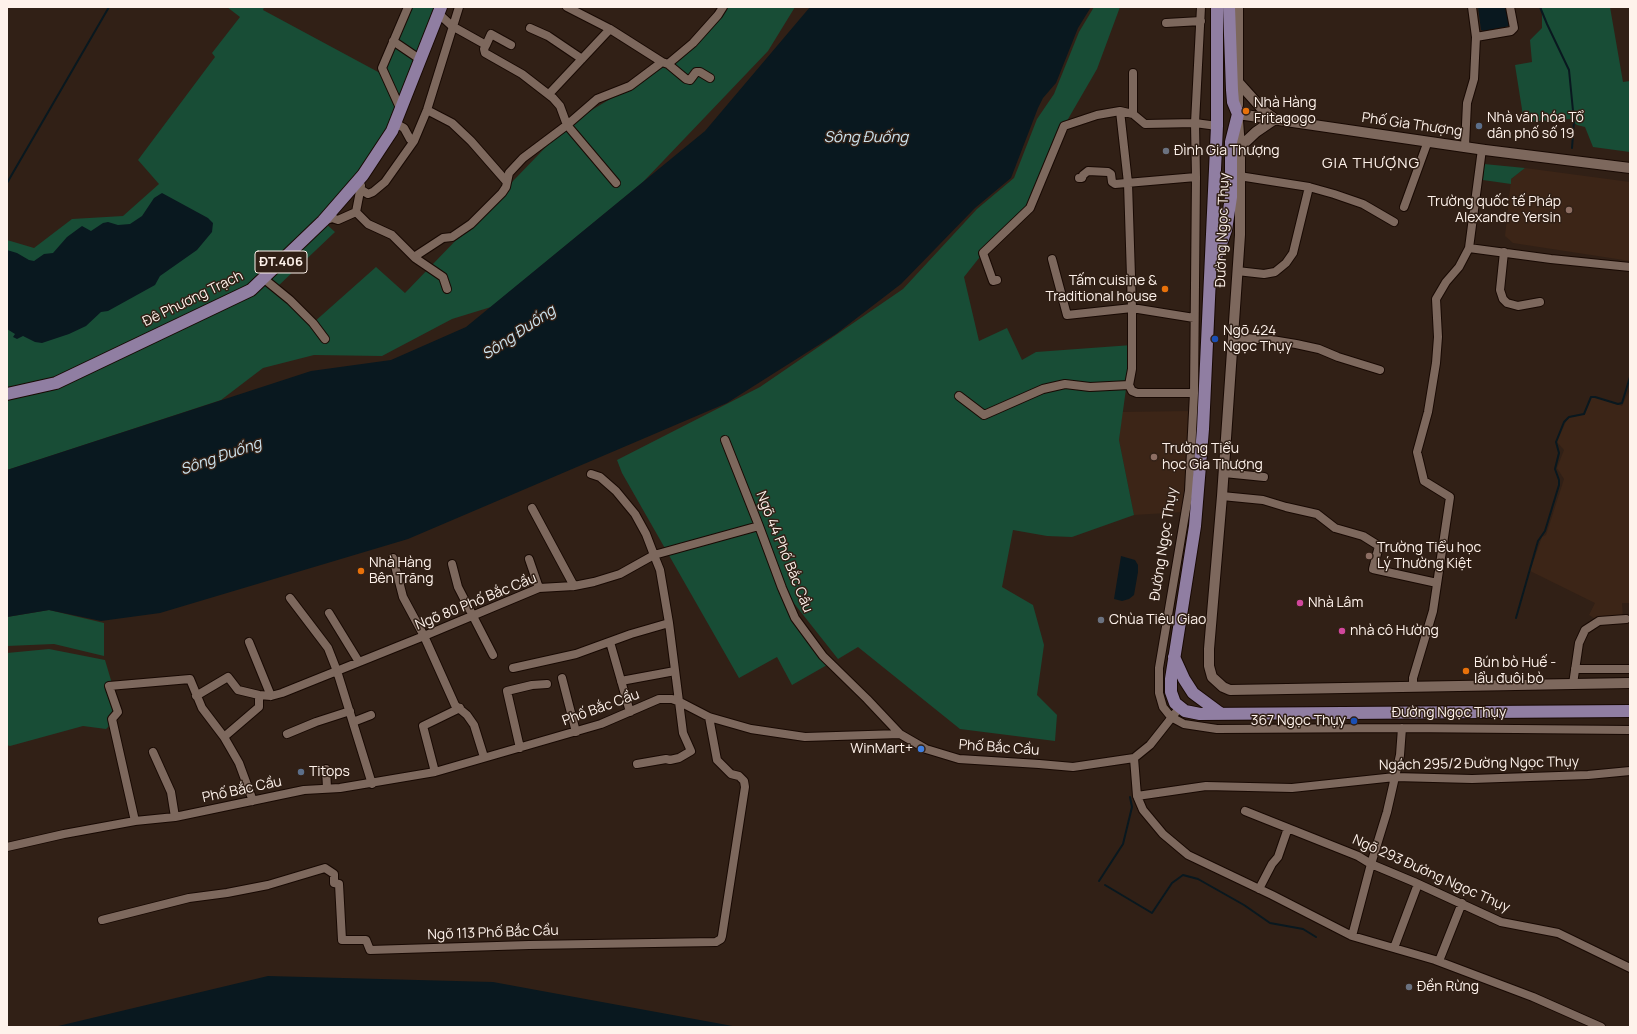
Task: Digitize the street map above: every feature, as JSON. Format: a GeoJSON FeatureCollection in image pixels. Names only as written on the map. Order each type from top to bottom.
{"type":"FeatureCollection","features":[{"type":"Feature","properties":{"kind":"main road","name":"Đường Ngọc Thụy"},"geometry":{"type":"LineString","coordinates":[[1216,7],[1217,126],[1200,478],[1195,526],[1174,657],[1171,692],[1175,703],[1192,713],[1630,711]]}},
{"type":"Feature","properties":{"kind":"main road"},"geometry":{"type":"LineString","coordinates":[[1211,269],[1226,230],[1232,197],[1231,142],[1238,114],[1233,102],[1229,7]]}},
{"type":"Feature","properties":{"kind":"main road","name":"Đê Phương Trạch"},"geometry":{"type":"LineString","coordinates":[[7,394],[56,383],[251,290],[323,221],[363,175],[392,131],[440,10]]}},
{"type":"Feature","properties":{"kind":"main road"},"geometry":{"type":"LineString","coordinates":[[1174,657],[1191,690],[1200,699],[1220,713]]}},
{"type":"Feature","properties":{"kind":"street"},"geometry":{"type":"LineString","coordinates":[[401,110],[382,68],[408,7]]}},
{"type":"Feature","properties":{"kind":"street"},"geometry":{"type":"LineString","coordinates":[[360,189],[368,194],[374,192],[385,182],[414,141],[427,110],[458,7]]}},
{"type":"Feature","properties":{"kind":"street"},"geometry":{"type":"LineString","coordinates":[[567,7],[612,31],[665,63],[686,79],[690,80],[696,72],[700,72],[710,78]]}},
{"type":"Feature","properties":{"kind":"street"},"geometry":{"type":"LineString","coordinates":[[415,258],[417,255],[443,238],[452,237],[471,224],[506,187],[506,181],[509,173],[523,158],[567,125],[597,99],[630,86],[693,43],[718,15],[723,7]]}},
{"type":"Feature","properties":{"kind":"street","name":"Đường Ngọc Thụy"},"geometry":{"type":"LineString","coordinates":[[1201,7],[1195,122],[1196,177],[1194,392],[1189,491],[1159,668],[1160,698],[1163,707],[1171,717],[1178,722],[1189,726],[1216,729],[1402,728],[1630,730]]}},
{"type":"Feature","properties":{"kind":"street","name":"Đường Ngọc Thụy"},"geometry":{"type":"LineString","coordinates":[[1238,7],[1238,114],[1241,210],[1224,473],[1209,666],[1212,677],[1222,687],[1230,690],[1630,682]]}},
{"type":"Feature","properties":{"kind":"street"},"geometry":{"type":"LineString","coordinates":[[1465,146],[1467,103],[1474,79],[1476,36],[1472,7]]}},
{"type":"Feature","properties":{"kind":"street"},"geometry":{"type":"LineString","coordinates":[[1476,36],[1511,31],[1514,28],[1510,7]]}},
{"type":"Feature","properties":{"kind":"street"},"geometry":{"type":"LineString","coordinates":[[440,10],[452,26],[486,45]]}},
{"type":"Feature","properties":{"kind":"street"},"geometry":{"type":"LineString","coordinates":[[1166,23],[1201,21]]}},
{"type":"Feature","properties":{"kind":"street"},"geometry":{"type":"LineString","coordinates":[[530,28],[548,36],[582,59]]}},
{"type":"Feature","properties":{"kind":"street"},"geometry":{"type":"LineString","coordinates":[[549,94],[582,59],[612,31]]}},
{"type":"Feature","properties":{"kind":"street"},"geometry":{"type":"LineString","coordinates":[[511,45],[491,34],[484,49],[485,53],[522,74],[549,94],[560,106],[567,125],[616,183]]}},
{"type":"Feature","properties":{"kind":"street"},"geometry":{"type":"LineString","coordinates":[[393,41],[421,60]]}},
{"type":"Feature","properties":{"kind":"street"},"geometry":{"type":"LineString","coordinates":[[1133,73],[1133,114]]}},
{"type":"Feature","properties":{"kind":"street"},"geometry":{"type":"LineString","coordinates":[[1238,82],[1264,111],[1275,119],[1256,132],[1240,147]]}},
{"type":"Feature","properties":{"kind":"street"},"geometry":{"type":"LineString","coordinates":[[427,110],[452,123],[471,141],[506,181]]}},
{"type":"Feature","properties":{"kind":"street"},"geometry":{"type":"LineString","coordinates":[[997,280],[993,282],[982,254],[1030,208],[1064,126],[1097,115],[1120,111],[1133,114],[1145,124],[1195,122],[1217,126]]}},
{"type":"Feature","properties":{"kind":"street"},"geometry":{"type":"LineString","coordinates":[[1120,111],[1128,183],[1132,308],[1132,369],[1129,386],[1132,391],[1137,393],[1194,392]]}},
{"type":"Feature","properties":{"kind":"street","name":"Phố Gia Thượng"},"geometry":{"type":"LineString","coordinates":[[1238,114],[1482,149],[1630,168]]}},
{"type":"Feature","properties":{"kind":"street"},"geometry":{"type":"LineString","coordinates":[[395,123],[404,128],[410,139],[414,141]]}},
{"type":"Feature","properties":{"kind":"street"},"geometry":{"type":"LineString","coordinates":[[1404,207],[1428,141]]}},
{"type":"Feature","properties":{"kind":"street"},"geometry":{"type":"LineString","coordinates":[[1413,686],[1413,678],[1433,611],[1450,497],[1424,481],[1417,452],[1428,412],[1436,363],[1438,338],[1436,299],[1469,248],[1482,149]]}},
{"type":"Feature","properties":{"kind":"street"},"geometry":{"type":"LineString","coordinates":[[1078,178],[1082,178],[1088,171],[1108,172],[1111,174],[1112,182],[1115,184],[1196,177]]}},
{"type":"Feature","properties":{"kind":"street"},"geometry":{"type":"LineString","coordinates":[[356,212],[363,175]]}},
{"type":"Feature","properties":{"kind":"street"},"geometry":{"type":"LineString","coordinates":[[1239,176],[1309,188],[1334,194],[1363,204],[1394,222]]}},
{"type":"Feature","properties":{"kind":"street"},"geometry":{"type":"LineString","coordinates":[[1237,271],[1264,274],[1275,272],[1289,260],[1296,244],[1309,188]]}},
{"type":"Feature","properties":{"kind":"street"},"geometry":{"type":"LineString","coordinates":[[323,221],[332,218],[338,220],[356,212]]}},
{"type":"Feature","properties":{"kind":"street"},"geometry":{"type":"LineString","coordinates":[[356,212],[368,224],[392,235],[415,258],[443,277],[447,289]]}},
{"type":"Feature","properties":{"kind":"street"},"geometry":{"type":"LineString","coordinates":[[1469,248],[1551,259],[1630,267]]}},
{"type":"Feature","properties":{"kind":"street"},"geometry":{"type":"LineString","coordinates":[[1504,252],[1500,290],[1503,299],[1507,303],[1518,306],[1540,302]]}},
{"type":"Feature","properties":{"kind":"street"},"geometry":{"type":"LineString","coordinates":[[1052,259],[1067,315],[1132,308],[1194,318]]}},
{"type":"Feature","properties":{"kind":"street"},"geometry":{"type":"LineString","coordinates":[[264,278],[290,300],[313,323],[324,339]]}},
{"type":"Feature","properties":{"kind":"street"},"geometry":{"type":"LineString","coordinates":[[1232,337],[1272,340],[1319,349],[1338,357],[1380,370]]}},
{"type":"Feature","properties":{"kind":"street"},"geometry":{"type":"LineString","coordinates":[[958,396],[984,415],[1043,389],[1065,384],[1090,387],[1129,386]]}},
{"type":"Feature","properties":{"kind":"street","name":"Ngõ 44 Phố Bắc Cầu"},"geometry":{"type":"LineString","coordinates":[[725,440],[794,618],[823,656],[900,734]]}},
{"type":"Feature","properties":{"kind":"street"},"geometry":{"type":"LineString","coordinates":[[1224,473],[1264,477]]}},
{"type":"Feature","properties":{"kind":"street"},"geometry":{"type":"LineString","coordinates":[[591,474],[600,477],[616,491],[635,514],[646,534],[660,570],[669,623],[683,734],[691,751],[679,758],[637,764]]}},
{"type":"Feature","properties":{"kind":"street"},"geometry":{"type":"LineString","coordinates":[[1222,496],[1263,500],[1317,514],[1334,528],[1363,536],[1379,546],[1373,569],[1437,583]]}},
{"type":"Feature","properties":{"kind":"street"},"geometry":{"type":"LineString","coordinates":[[532,508],[574,586]]}},
{"type":"Feature","properties":{"kind":"street","name":"Ngõ 80 Phố Bắc Cầu"},"geometry":{"type":"LineString","coordinates":[[196,696],[228,677],[238,690],[271,696],[282,693],[539,588],[574,586],[594,582],[620,574],[654,555],[759,526]]}},
{"type":"Feature","properties":{"kind":"street"},"geometry":{"type":"LineString","coordinates":[[393,558],[403,597],[424,636],[455,705],[460,708],[474,725],[484,757]]}},
{"type":"Feature","properties":{"kind":"street"},"geometry":{"type":"LineString","coordinates":[[529,559],[539,588]]}},
{"type":"Feature","properties":{"kind":"street"},"geometry":{"type":"LineString","coordinates":[[452,564],[458,588],[493,655]]}},
{"type":"Feature","properties":{"kind":"street"},"geometry":{"type":"LineString","coordinates":[[290,598],[328,648],[350,711],[372,784]]}},
{"type":"Feature","properties":{"kind":"street"},"geometry":{"type":"LineString","coordinates":[[329,613],[359,662]]}},
{"type":"Feature","properties":{"kind":"street"},"geometry":{"type":"LineString","coordinates":[[1573,684],[1580,641],[1583,633],[1588,627],[1599,621],[1626,619]]}},
{"type":"Feature","properties":{"kind":"street"},"geometry":{"type":"LineString","coordinates":[[513,668],[576,654],[631,634],[669,623]]}},
{"type":"Feature","properties":{"kind":"street"},"geometry":{"type":"LineString","coordinates":[[249,642],[271,696]]}},
{"type":"Feature","properties":{"kind":"street"},"geometry":{"type":"LineString","coordinates":[[610,642],[630,712]]}},
{"type":"Feature","properties":{"kind":"street"},"geometry":{"type":"LineString","coordinates":[[1575,669],[1630,669]]}},
{"type":"Feature","properties":{"kind":"street"},"geometry":{"type":"LineString","coordinates":[[621,681],[675,671]]}},
{"type":"Feature","properties":{"kind":"street"},"geometry":{"type":"LineString","coordinates":[[562,678],[576,732]]}},
{"type":"Feature","properties":{"kind":"street"},"geometry":{"type":"LineString","coordinates":[[135,821],[112,719],[118,712],[109,686],[190,679],[202,708],[224,737],[239,763],[254,801]]}},
{"type":"Feature","properties":{"kind":"street"},"geometry":{"type":"LineString","coordinates":[[520,748],[507,691],[532,685],[547,684]]}},
{"type":"Feature","properties":{"kind":"street"},"geometry":{"type":"LineString","coordinates":[[224,737],[259,707],[259,695]]}},
{"type":"Feature","properties":{"kind":"street","name":"Phố Bắc Cầu"},"geometry":{"type":"LineString","coordinates":[[7,847],[64,834],[135,821],[176,817],[304,790],[372,784],[435,772],[602,724],[659,699],[672,699],[709,717],[751,729],[806,737],[900,734],[926,749],[958,759],[1073,767],[1134,758]]}},
{"type":"Feature","properties":{"kind":"street"},"geometry":{"type":"LineString","coordinates":[[1180,707],[1150,745],[1134,758],[1137,796],[1143,810],[1163,834],[1188,855],[1352,936],[1439,961],[1533,997],[1601,1027]]}},
{"type":"Feature","properties":{"kind":"street"},"geometry":{"type":"LineString","coordinates":[[435,772],[423,726],[460,708]]}},
{"type":"Feature","properties":{"kind":"street"},"geometry":{"type":"LineString","coordinates":[[287,734],[316,722],[350,711]]}},
{"type":"Feature","properties":{"kind":"street"},"geometry":{"type":"LineString","coordinates":[[353,722],[371,715]]}},
{"type":"Feature","properties":{"kind":"street","name":"Ngõ 113 Phố Bắc Cầu"},"geometry":{"type":"LineString","coordinates":[[102,920],[189,898],[227,893],[268,884],[325,868],[334,874],[334,883],[339,884],[342,940],[366,940],[370,950],[529,945],[716,942],[721,939],[722,936],[745,787],[744,781],[739,776],[731,774],[717,760],[709,717]]}},
{"type":"Feature","properties":{"kind":"street"},"geometry":{"type":"LineString","coordinates":[[1352,936],[1371,864],[1387,812],[1400,755],[1402,728]]}},
{"type":"Feature","properties":{"kind":"street"},"geometry":{"type":"LineString","coordinates":[[153,752],[171,792],[176,817]]}},
{"type":"Feature","properties":{"kind":"street"},"geometry":{"type":"LineString","coordinates":[[326,769],[327,788]]}},
{"type":"Feature","properties":{"kind":"street","name":"Ngách 295/2 Đường Ngọc Thụy"},"geometry":{"type":"LineString","coordinates":[[1137,796],[1206,786],[1292,788],[1395,777],[1472,779],[1588,775],[1630,771]]}},
{"type":"Feature","properties":{"kind":"street","name":"Ngõ 293 Đường Ngọc Thụy"},"geometry":{"type":"LineString","coordinates":[[1245,811],[1358,856],[1371,864],[1462,903],[1501,922],[1558,933],[1630,968]]}},
{"type":"Feature","properties":{"kind":"street"},"geometry":{"type":"LineString","coordinates":[[1259,889],[1272,864],[1278,857],[1288,828]]}},
{"type":"Feature","properties":{"kind":"street"},"geometry":{"type":"LineString","coordinates":[[1394,948],[1418,884]]}},
{"type":"Feature","properties":{"kind":"street"},"geometry":{"type":"LineString","coordinates":[[1439,961],[1462,903]]}},
{"type":"Feature","properties":{"kind":"shaded area","name":"Trường quốc tế Pháp Alexandre Yersin"},"geometry":{"type":"Polygon","coordinates":[[[1525,168],[1630,182],[1630,261],[1513,243],[1505,236],[1511,179],[1525,168]]]}},
{"type":"Feature","properties":{"kind":"shaded area"},"geometry":{"type":"Polygon","coordinates":[[[1630,389],[1630,603],[1622,603],[1623,618],[1597,620],[1589,615],[1595,603],[1530,571],[1542,537],[1546,535],[1564,479],[1557,468],[1564,450],[1557,442],[1568,417],[1584,414],[1591,396],[1622,406],[1630,389]]]}},
{"type":"Feature","properties":{"kind":"shaded area","name":"Trường Tiểu học Gia Thượng"},"geometry":{"type":"Polygon","coordinates":[[[1189,411],[1183,512],[1134,515],[1119,440],[1122,412],[1189,411]]]}},
{"type":"Feature","properties":{"kind":"green space"},"geometry":{"type":"Polygon","coordinates":[[[227,7],[264,7],[263,10],[380,73],[408,7],[441,7],[401,110],[323,221],[335,232],[276,288],[313,323],[376,267],[405,293],[567,125],[668,64],[721,7],[795,7],[768,51],[643,182],[491,307],[452,319],[382,356],[314,355],[263,368],[221,400],[7,470],[7,240],[34,248],[72,219],[123,216],[159,184],[138,160],[215,57],[212,53],[240,17],[227,7]]]}},
{"type":"Feature","properties":{"kind":"green space"},"geometry":{"type":"Polygon","coordinates":[[[1094,7],[1120,7],[1097,69],[1064,126],[1030,208],[983,253],[964,277],[979,341],[1007,328],[1022,360],[1036,352],[1132,345],[1119,440],[1134,515],[1072,537],[1047,536],[1013,530],[1002,587],[1033,605],[1044,645],[1037,695],[1057,715],[1055,741],[960,729],[858,647],[838,659],[789,597],[785,601],[827,665],[792,685],[777,657],[739,678],[622,473],[617,460],[760,387],[903,289],[977,209],[1014,178],[1037,119],[1054,94],[1079,32],[1094,7]]]}},
{"type":"Feature","properties":{"kind":"green space"},"geometry":{"type":"Polygon","coordinates":[[[1542,7],[1610,7],[1623,82],[1630,81],[1630,152],[1593,147],[1585,127],[1577,125],[1570,119],[1524,122],[1515,65],[1532,62],[1530,40],[1542,28],[1542,7]]]}},
{"type":"Feature","properties":{"kind":"green space"},"geometry":{"type":"Polygon","coordinates":[[[1484,164],[1525,168],[1511,179],[1511,184],[1483,180],[1484,164]]]}},
{"type":"Feature","properties":{"kind":"green space"},"geometry":{"type":"Polygon","coordinates":[[[49,610],[104,623],[104,656],[54,644],[7,646],[7,617],[49,610]]]}},
{"type":"Feature","properties":{"kind":"green space"},"geometry":{"type":"Polygon","coordinates":[[[49,649],[105,660],[121,714],[106,729],[83,726],[10,746],[7,745],[7,653],[49,649]]]}},
{"type":"Feature","properties":{"kind":"water","name":"Sông Đuống"},"geometry":{"type":"Polygon","coordinates":[[[810,7],[1091,7],[1078,28],[1056,83],[1043,98],[1038,108],[1011,178],[975,208],[901,284],[836,334],[727,403],[408,539],[160,613],[101,621],[49,610],[7,617],[7,470],[311,371],[391,360],[466,327],[705,131],[810,7]]]}},
{"type":"Feature","properties":{"kind":"water"},"geometry":{"type":"Polygon","coordinates":[[[1478,7],[1509,7],[1512,23],[1509,26],[1484,31],[1481,30],[1478,7]]]}},
{"type":"Feature","properties":{"kind":"water"},"geometry":{"type":"Polygon","coordinates":[[[162,193],[208,218],[213,223],[212,232],[197,250],[160,276],[155,285],[108,311],[101,312],[86,326],[69,334],[42,343],[35,342],[23,336],[17,339],[13,337],[15,334],[7,329],[7,250],[34,261],[44,254],[53,253],[67,237],[82,226],[91,231],[103,223],[108,222],[118,225],[130,224],[142,216],[154,198],[162,193]]]}},
{"type":"Feature","properties":{"kind":"water"},"geometry":{"type":"Polygon","coordinates":[[[1121,556],[1135,560],[1138,565],[1134,595],[1129,599],[1122,601],[1114,599],[1121,556]]]}},
{"type":"Feature","properties":{"kind":"water"},"geometry":{"type":"Polygon","coordinates":[[[268,976],[493,982],[738,1027],[54,1027],[268,976]]]}},
{"type":"Feature","properties":{"kind":"waterway"},"geometry":{"type":"LineString","coordinates":[[7,183],[109,7]]}},
{"type":"Feature","properties":{"kind":"waterway"},"geometry":{"type":"LineString","coordinates":[[1540,7],[1569,70],[1574,121],[1572,148]]}},
{"type":"Feature","properties":{"kind":"waterway"},"geometry":{"type":"LineString","coordinates":[[1516,618],[1538,541],[1545,531],[1559,485],[1559,480],[1555,469],[1559,453],[1556,442],[1564,422],[1569,417],[1584,414],[1591,397],[1618,404],[1622,403],[1630,377]]}},
{"type":"Feature","properties":{"kind":"waterway"},"geometry":{"type":"LineString","coordinates":[[1099,881],[1123,844],[1132,807],[1130,797]]}},
{"type":"Feature","properties":{"kind":"waterway"},"geometry":{"type":"LineString","coordinates":[[1105,885],[1152,913],[1172,883],[1183,875],[1198,879],[1244,905],[1270,923],[1303,929],[1316,937]]}},
{"type":"Feature","properties":{"kind":"place","name":"Nhà Hàng Fritagogo"},"geometry":{"type":"Point","coordinates":[1246,111]}},
{"type":"Feature","properties":{"kind":"place","name":"Nhà văn hóa Tổ dân phố số 19"},"geometry":{"type":"Point","coordinates":[1479,126]}},
{"type":"Feature","properties":{"kind":"place","name":"Đình Gia Thượng"},"geometry":{"type":"Point","coordinates":[1166,151]}},
{"type":"Feature","properties":{"kind":"place","name":"Trường quốc tế Pháp Alexandre Yersin"},"geometry":{"type":"Point","coordinates":[1569,210]}},
{"type":"Feature","properties":{"kind":"place","name":"Tấm cuisine & Traditional house"},"geometry":{"type":"Point","coordinates":[1165,289]}},
{"type":"Feature","properties":{"kind":"place","name":"Ngõ 424 Ngọc Thụy"},"geometry":{"type":"Point","coordinates":[1215,339]}},
{"type":"Feature","properties":{"kind":"place","name":"Trường Tiểu học Gia Thượng"},"geometry":{"type":"Point","coordinates":[1154,457]}},
{"type":"Feature","properties":{"kind":"place","name":"Trường Tiểu học Lý Thường Kiệt"},"geometry":{"type":"Point","coordinates":[1369,556]}},
{"type":"Feature","properties":{"kind":"place","name":"Nhà Hàng Bên Trăng"},"geometry":{"type":"Point","coordinates":[361,571]}},
{"type":"Feature","properties":{"kind":"place","name":"Nhà Lâm"},"geometry":{"type":"Point","coordinates":[1300,603]}},
{"type":"Feature","properties":{"kind":"place","name":"Chùa Tiêu Giao"},"geometry":{"type":"Point","coordinates":[1101,620]}},
{"type":"Feature","properties":{"kind":"place","name":"nhà cô Hường"},"geometry":{"type":"Point","coordinates":[1342,631]}},
{"type":"Feature","properties":{"kind":"place","name":"Bún bò Huế - lẩu đuôi bò"},"geometry":{"type":"Point","coordinates":[1466,671]}},
{"type":"Feature","properties":{"kind":"place","name":"367 Ngọc Thụy"},"geometry":{"type":"Point","coordinates":[1354,721]}},
{"type":"Feature","properties":{"kind":"place","name":"WinMart+"},"geometry":{"type":"Point","coordinates":[921,749]}},
{"type":"Feature","properties":{"kind":"place","name":"Titops"},"geometry":{"type":"Point","coordinates":[301,772]}},
{"type":"Feature","properties":{"kind":"place","name":"Đền Rừng"},"geometry":{"type":"Point","coordinates":[1409,987]}},
{"type":"Feature","properties":{"kind":"district","name":"GIA THƯỢNG"},"geometry":{"type":"Point","coordinates":[1371,164]}}]}
